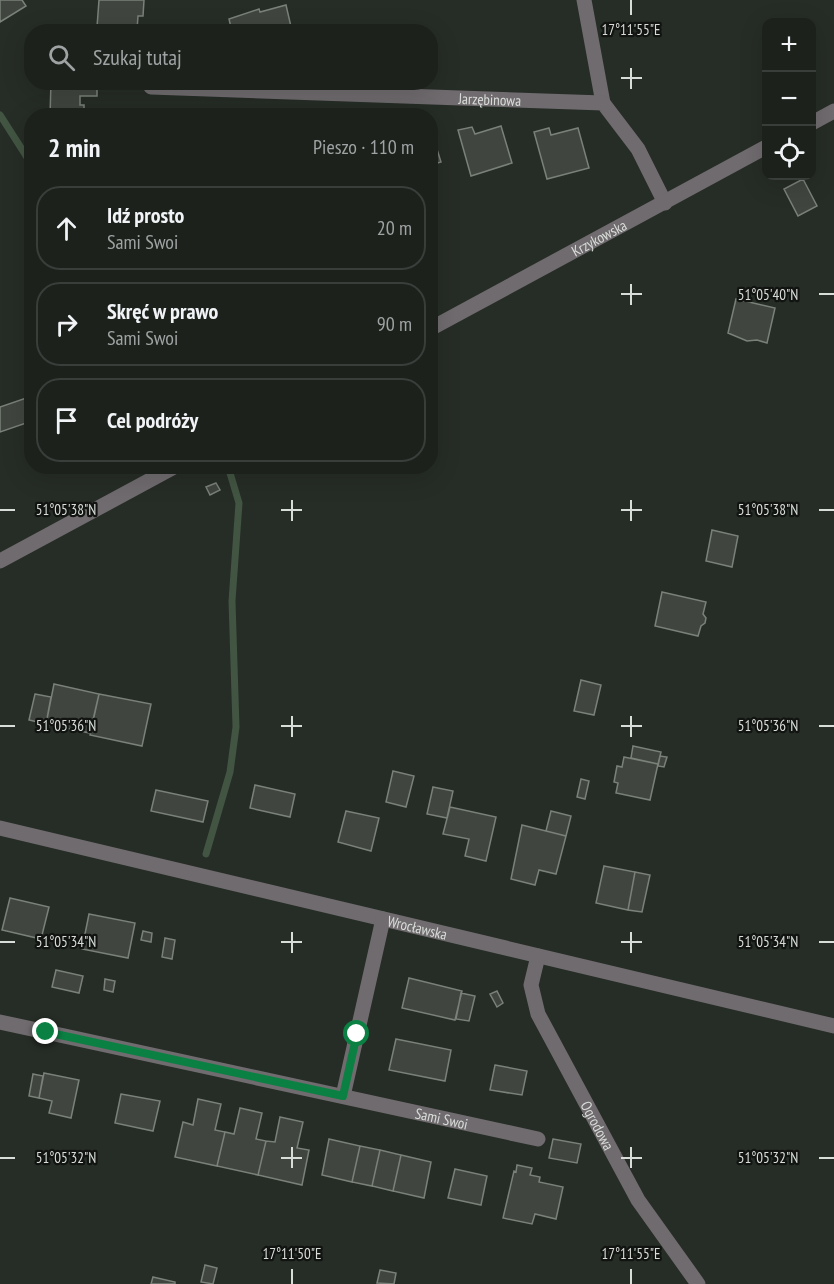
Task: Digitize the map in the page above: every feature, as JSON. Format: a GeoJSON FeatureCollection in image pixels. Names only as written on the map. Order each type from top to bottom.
{"type":"FeatureCollection","features":[{"type":"Feature","properties":{"kind":"street"},"geometry":{"type":"LineString","coordinates":[[584,0],[603,103],[638,149],[665,203]]}},
{"type":"Feature","properties":{"kind":"street","name":"Jarzębinowa"},"geometry":{"type":"LineString","coordinates":[[237,90],[603,103]]}},
{"type":"Feature","properties":{"kind":"street"},"geometry":{"type":"LineString","coordinates":[[816,121],[834,111]]}},
{"type":"Feature","properties":{"kind":"street","name":"Krzykowska"},"geometry":{"type":"LineString","coordinates":[[438,325],[762,149]]}},
{"type":"Feature","properties":{"kind":"street"},"geometry":{"type":"LineString","coordinates":[[2,556],[161,474]]}},
{"type":"Feature","properties":{"kind":"street","name":"Wrocławska"},"geometry":{"type":"LineString","coordinates":[[0,828],[834,1026]]}},
{"type":"Feature","properties":{"kind":"street"},"geometry":{"type":"LineString","coordinates":[[343,1096],[383,919]]}},
{"type":"Feature","properties":{"kind":"street","name":"Ogrodowa"},"geometry":{"type":"LineString","coordinates":[[538,956],[531,986],[538,1014],[638,1200],[698,1284]]}},
{"type":"Feature","properties":{"kind":"street","name":"Sami Swoi"},"geometry":{"type":"LineString","coordinates":[[0,1022],[538,1139]]}},
{"type":"Feature","properties":{"kind":"building"},"geometry":{"type":"Polygon","coordinates":[[[0,0],[22,0],[26,6],[0,22],[0,0]]]}},
{"type":"Feature","properties":{"kind":"building"},"geometry":{"type":"Polygon","coordinates":[[[99,0],[144,0],[143,16],[138,16],[137,24],[97,24],[99,0]]]}},
{"type":"Feature","properties":{"kind":"building"},"geometry":{"type":"Polygon","coordinates":[[[286,5],[290,24],[230,24],[229,19],[259,9],[260,12],[286,5]]]}},
{"type":"Feature","properties":{"kind":"building"},"geometry":{"type":"Polygon","coordinates":[[[51,90],[97,90],[97,96],[80,96],[80,105],[84,105],[84,108],[50,108],[51,90]]]}},
{"type":"Feature","properties":{"kind":"building"},"geometry":{"type":"Polygon","coordinates":[[[501,126],[512,163],[471,176],[458,130],[472,127],[475,134],[501,126]]]}},
{"type":"Feature","properties":{"kind":"building"},"geometry":{"type":"Polygon","coordinates":[[[549,128],[551,135],[578,128],[589,168],[547,179],[534,132],[549,128]]]}},
{"type":"Feature","properties":{"kind":"building"},"geometry":{"type":"Polygon","coordinates":[[[804,180],[817,206],[798,216],[784,189],[804,180]]]}},
{"type":"Feature","properties":{"kind":"building"},"geometry":{"type":"Polygon","coordinates":[[[736,299],[775,308],[767,343],[757,340],[747,341],[728,333],[736,299]]]}},
{"type":"Feature","properties":{"kind":"building"},"geometry":{"type":"Polygon","coordinates":[[[24,399],[24,424],[0,432],[0,407],[24,399]]]}},
{"type":"Feature","properties":{"kind":"building"},"geometry":{"type":"Polygon","coordinates":[[[216,483],[220,490],[210,495],[206,487],[216,483]]]}},
{"type":"Feature","properties":{"kind":"building"},"geometry":{"type":"Polygon","coordinates":[[[712,530],[738,536],[732,567],[706,561],[712,530]]]}},
{"type":"Feature","properties":{"kind":"building"},"geometry":{"type":"Polygon","coordinates":[[[662,592],[706,602],[703,614],[706,618],[705,623],[701,626],[698,636],[655,626],[662,592]]]}},
{"type":"Feature","properties":{"kind":"building"},"geometry":{"type":"Polygon","coordinates":[[[581,680],[601,685],[594,715],[574,711],[581,680]]]}},
{"type":"Feature","properties":{"kind":"building"},"geometry":{"type":"Polygon","coordinates":[[[54,684],[99,694],[90,733],[46,724],[54,684]]]}},
{"type":"Feature","properties":{"kind":"building"},"geometry":{"type":"Polygon","coordinates":[[[35,694],[51,697],[46,724],[29,720],[35,694]]]}},
{"type":"Feature","properties":{"kind":"building"},"geometry":{"type":"Polygon","coordinates":[[[99,694],[151,704],[142,746],[90,735],[99,694]]]}},
{"type":"Feature","properties":{"kind":"building"},"geometry":{"type":"Polygon","coordinates":[[[633,746],[661,752],[658,764],[631,758],[633,746]]]}},
{"type":"Feature","properties":{"kind":"building"},"geometry":{"type":"Polygon","coordinates":[[[660,756],[667,757],[664,767],[658,766],[660,756]]]}},
{"type":"Feature","properties":{"kind":"building"},"geometry":{"type":"Polygon","coordinates":[[[624,757],[658,764],[650,800],[616,793],[618,783],[614,782],[617,766],[622,767],[624,757]]]}},
{"type":"Feature","properties":{"kind":"building"},"geometry":{"type":"Polygon","coordinates":[[[393,771],[414,776],[406,807],[386,802],[393,771]]]}},
{"type":"Feature","properties":{"kind":"building"},"geometry":{"type":"Polygon","coordinates":[[[581,779],[589,781],[585,799],[577,797],[581,779]]]}},
{"type":"Feature","properties":{"kind":"building"},"geometry":{"type":"Polygon","coordinates":[[[255,785],[295,794],[290,817],[250,808],[255,785]]]}},
{"type":"Feature","properties":{"kind":"building"},"geometry":{"type":"Polygon","coordinates":[[[433,787],[453,791],[447,818],[427,814],[433,787]]]}},
{"type":"Feature","properties":{"kind":"building"},"geometry":{"type":"Polygon","coordinates":[[[156,790],[208,801],[203,822],[151,811],[156,790]]]}},
{"type":"Feature","properties":{"kind":"building"},"geometry":{"type":"Polygon","coordinates":[[[450,807],[496,817],[486,861],[465,856],[469,839],[443,834],[450,807]]]}},
{"type":"Feature","properties":{"kind":"building"},"geometry":{"type":"Polygon","coordinates":[[[346,811],[379,818],[371,851],[338,842],[346,811]]]}},
{"type":"Feature","properties":{"kind":"building"},"geometry":{"type":"Polygon","coordinates":[[[551,811],[571,816],[566,836],[546,831],[551,811]]]}},
{"type":"Feature","properties":{"kind":"building"},"geometry":{"type":"Polygon","coordinates":[[[522,825],[566,836],[556,874],[539,870],[535,885],[511,879],[522,825]]]}},
{"type":"Feature","properties":{"kind":"building"},"geometry":{"type":"Polygon","coordinates":[[[604,866],[635,872],[628,910],[596,903],[604,866]]]}},
{"type":"Feature","properties":{"kind":"building"},"geometry":{"type":"Polygon","coordinates":[[[635,872],[650,875],[642,912],[628,910],[635,872]]]}},
{"type":"Feature","properties":{"kind":"building"},"geometry":{"type":"Polygon","coordinates":[[[10,898],[49,907],[41,939],[2,930],[10,898]]]}},
{"type":"Feature","properties":{"kind":"building"},"geometry":{"type":"Polygon","coordinates":[[[89,914],[135,923],[128,958],[82,949],[89,914]]]}},
{"type":"Feature","properties":{"kind":"building"},"geometry":{"type":"Polygon","coordinates":[[[143,931],[152,933],[151,942],[141,940],[143,931]]]}},
{"type":"Feature","properties":{"kind":"building"},"geometry":{"type":"Polygon","coordinates":[[[165,938],[175,940],[172,959],[162,957],[165,938]]]}},
{"type":"Feature","properties":{"kind":"building"},"geometry":{"type":"Polygon","coordinates":[[[56,970],[83,976],[79,993],[52,987],[56,970]]]}},
{"type":"Feature","properties":{"kind":"building"},"geometry":{"type":"Polygon","coordinates":[[[409,978],[462,991],[455,1020],[402,1008],[409,978]]]}},
{"type":"Feature","properties":{"kind":"building"},"geometry":{"type":"Polygon","coordinates":[[[105,979],[115,981],[113,992],[104,990],[105,979]]]}},
{"type":"Feature","properties":{"kind":"building"},"geometry":{"type":"Polygon","coordinates":[[[497,991],[503,1003],[497,1007],[490,994],[497,991]]]}},
{"type":"Feature","properties":{"kind":"building"},"geometry":{"type":"Polygon","coordinates":[[[461,993],[475,996],[469,1021],[456,1019],[461,993]]]}},
{"type":"Feature","properties":{"kind":"building"},"geometry":{"type":"Polygon","coordinates":[[[396,1039],[451,1050],[445,1081],[389,1070],[396,1039]]]}},
{"type":"Feature","properties":{"kind":"building"},"geometry":{"type":"Polygon","coordinates":[[[495,1065],[527,1071],[522,1095],[490,1090],[495,1065]]]}},
{"type":"Feature","properties":{"kind":"building"},"geometry":{"type":"Polygon","coordinates":[[[44,1073],[79,1080],[71,1118],[49,1113],[52,1101],[39,1098],[44,1073]]]}},
{"type":"Feature","properties":{"kind":"building"},"geometry":{"type":"Polygon","coordinates":[[[33,1074],[43,1076],[39,1098],[29,1096],[33,1074]]]}},
{"type":"Feature","properties":{"kind":"building"},"geometry":{"type":"Polygon","coordinates":[[[121,1094],[160,1101],[153,1131],[115,1123],[121,1094]]]}},
{"type":"Feature","properties":{"kind":"building"},"geometry":{"type":"Polygon","coordinates":[[[198,1099],[221,1104],[215,1130],[225,1132],[217,1166],[175,1157],[183,1122],[193,1125],[198,1099]]]}},
{"type":"Feature","properties":{"kind":"building"},"geometry":{"type":"Polygon","coordinates":[[[240,1108],[262,1113],[256,1139],[266,1141],[258,1175],[217,1166],[225,1132],[234,1134],[240,1108]]]}},
{"type":"Feature","properties":{"kind":"building"},"geometry":{"type":"Polygon","coordinates":[[[280,1117],[303,1122],[297,1148],[309,1150],[302,1185],[258,1175],[266,1141],[275,1142],[280,1117]]]}},
{"type":"Feature","properties":{"kind":"building"},"geometry":{"type":"Polygon","coordinates":[[[329,1139],[360,1146],[352,1182],[322,1175],[329,1139]]]}},
{"type":"Feature","properties":{"kind":"building"},"geometry":{"type":"Polygon","coordinates":[[[553,1139],[581,1144],[577,1163],[549,1158],[553,1139]]]}},
{"type":"Feature","properties":{"kind":"building"},"geometry":{"type":"Polygon","coordinates":[[[360,1146],[380,1150],[372,1186],[352,1182],[360,1146]]]}},
{"type":"Feature","properties":{"kind":"building"},"geometry":{"type":"Polygon","coordinates":[[[380,1150],[401,1155],[393,1191],[372,1186],[380,1150]]]}},
{"type":"Feature","properties":{"kind":"building"},"geometry":{"type":"Polygon","coordinates":[[[401,1155],[431,1162],[424,1198],[393,1191],[401,1155]]]}},
{"type":"Feature","properties":{"kind":"building"},"geometry":{"type":"Polygon","coordinates":[[[517,1165],[532,1168],[530,1175],[540,1177],[539,1182],[563,1187],[556,1219],[535,1214],[532,1224],[503,1218],[517,1165]]]}},
{"type":"Feature","properties":{"kind":"building"},"geometry":{"type":"Polygon","coordinates":[[[455,1169],[487,1176],[481,1205],[448,1198],[455,1169]]]}},
{"type":"Feature","properties":{"kind":"building"},"geometry":{"type":"Polygon","coordinates":[[[205,1265],[217,1268],[213,1284],[201,1282],[205,1265]]]}},
{"type":"Feature","properties":{"kind":"building"},"geometry":{"type":"Polygon","coordinates":[[[380,1270],[396,1273],[394,1284],[377,1283],[380,1270]]]}},
{"type":"Feature","properties":{"kind":"building"},"geometry":{"type":"Polygon","coordinates":[[[153,1277],[175,1282],[175,1284],[151,1284],[153,1277]]]}},
{"type":"Feature","properties":{"kind":"waterway"},"geometry":{"type":"LineString","coordinates":[[0,115],[24,152]]}},
{"type":"Feature","properties":{"kind":"waterway"},"geometry":{"type":"LineString","coordinates":[[206,854],[230,772],[236,727],[232,601],[239,503],[230,474]]}},
{"type":"Feature","properties":{"kind":"route"},"geometry":{"type":"LineString","coordinates":[[46,1032],[343,1096],[357,1034]]}}]}
